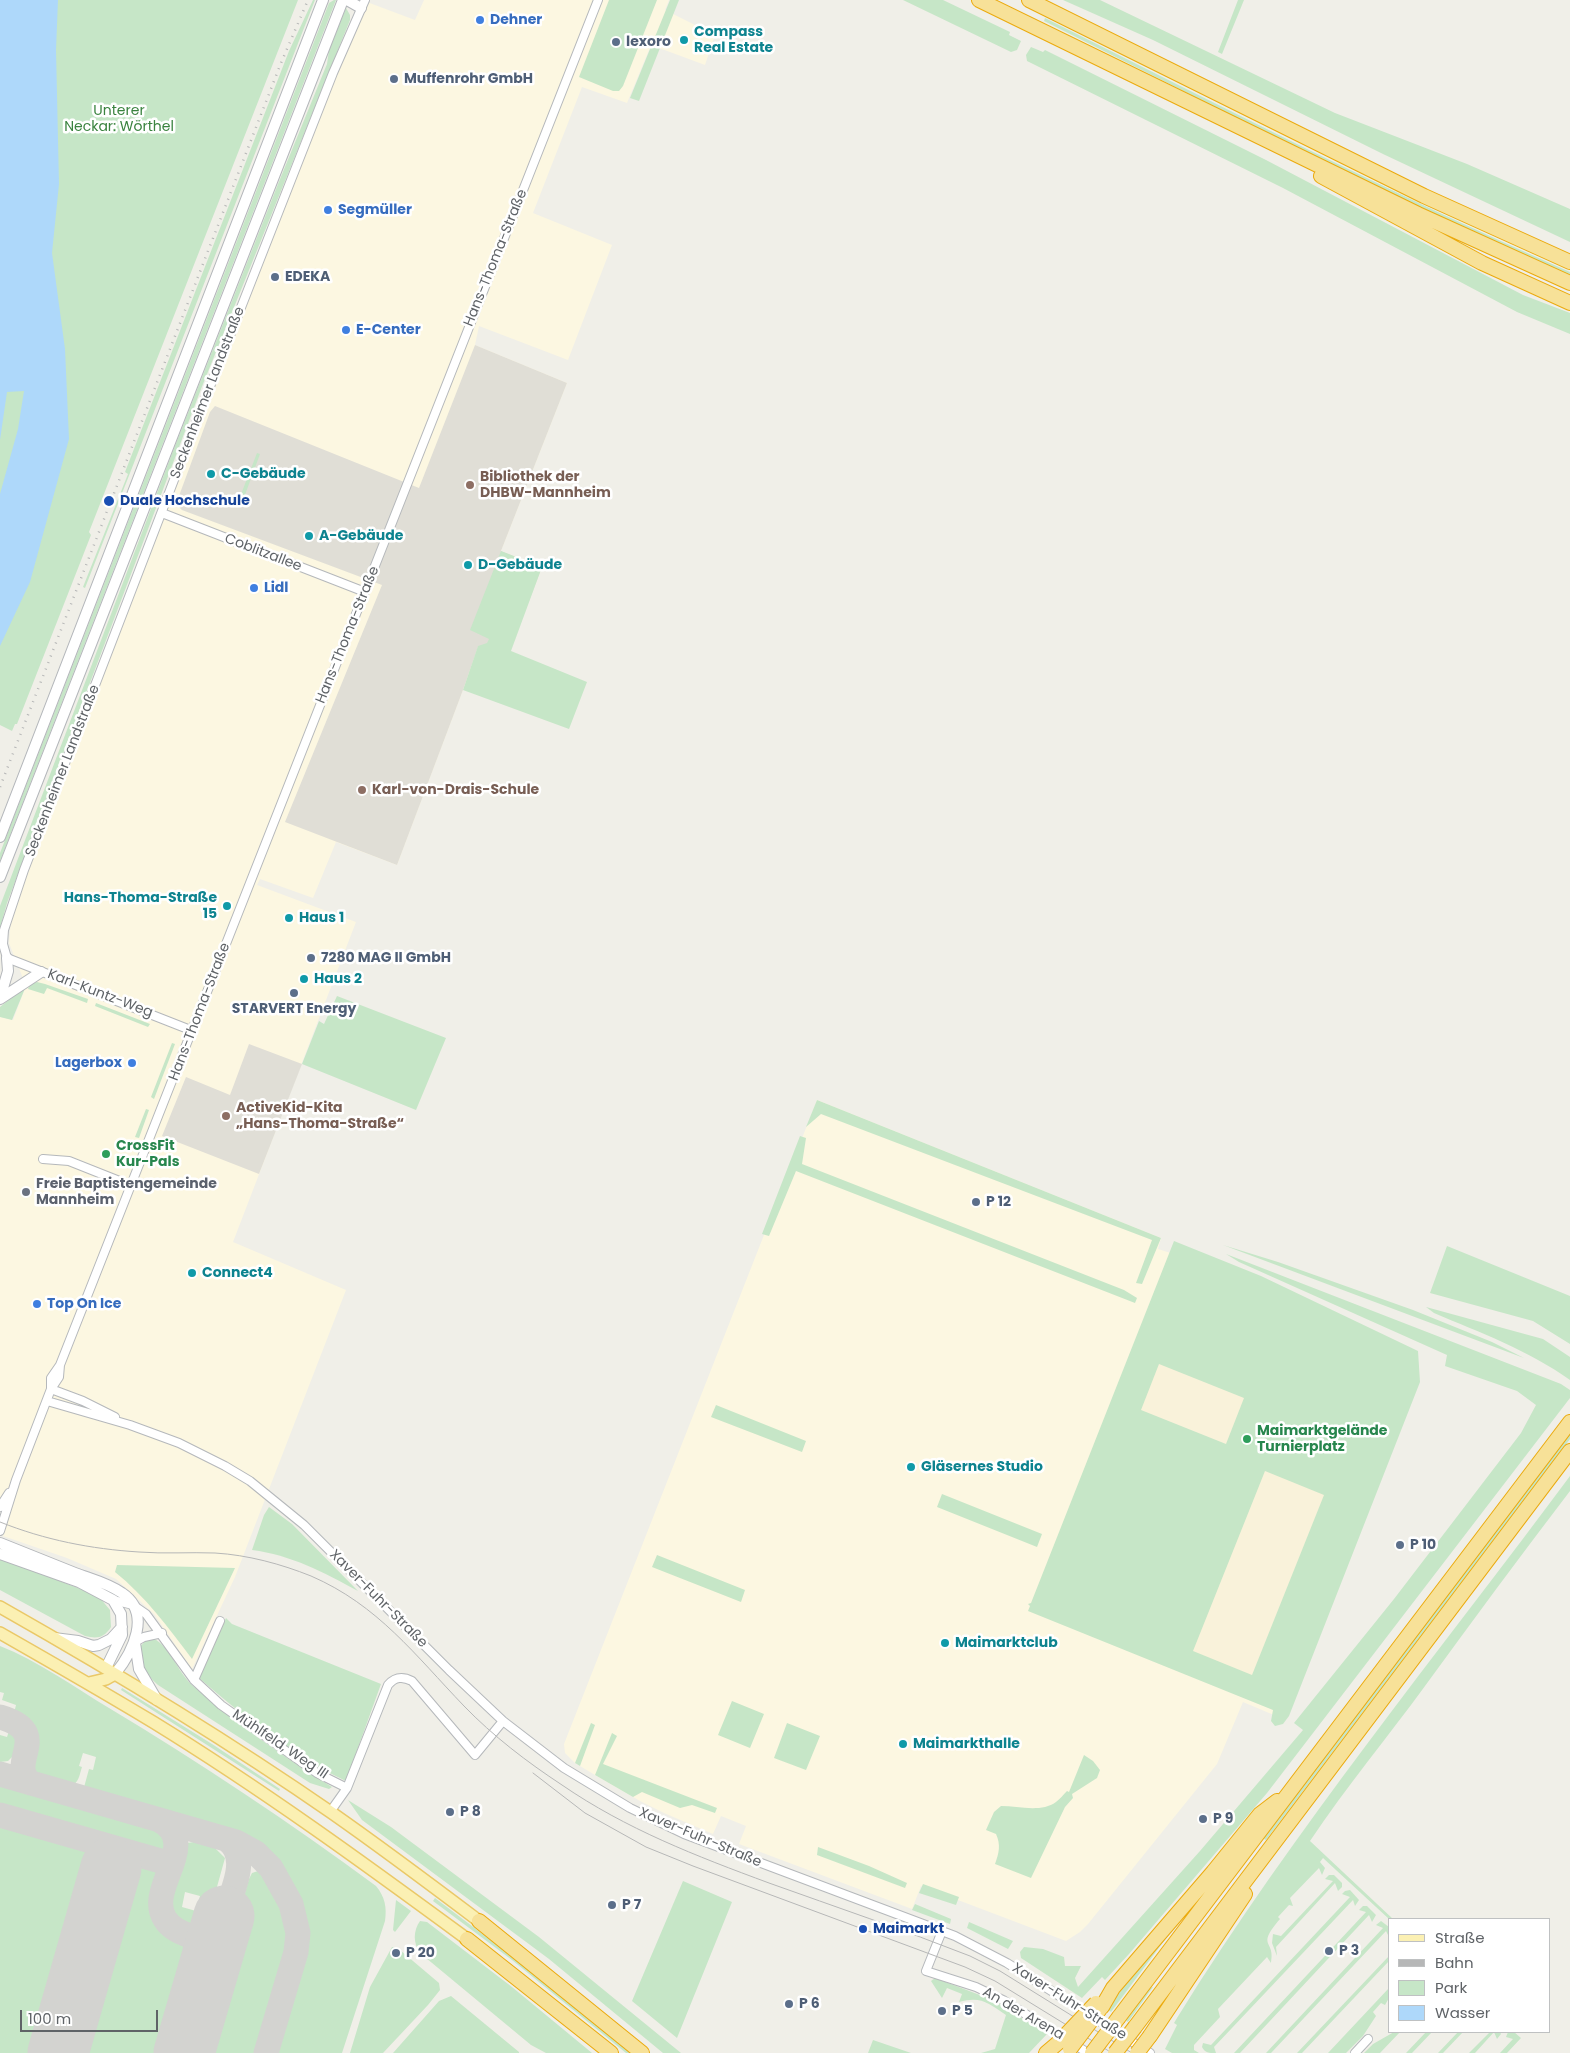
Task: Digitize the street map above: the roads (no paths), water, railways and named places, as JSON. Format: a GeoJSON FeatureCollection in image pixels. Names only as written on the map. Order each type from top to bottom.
{"type":"FeatureCollection","features":[{"type":"Feature","properties":{"kind":"highway"},"geometry":{"type":"LineString","coordinates":[[979,0],[1418,214],[1570,283]]}},
{"type":"Feature","properties":{"kind":"highway"},"geometry":{"type":"LineString","coordinates":[[1029,0],[1424,196],[1570,262]]}},
{"type":"Feature","properties":{"kind":"highway"},"geometry":{"type":"LineString","coordinates":[[1267,140],[1278,154],[1482,263],[1570,303]]}},
{"type":"Feature","properties":{"kind":"highway"},"geometry":{"type":"LineString","coordinates":[[1092,2053],[1570,1422]]}},
{"type":"Feature","properties":{"kind":"highway"},"geometry":{"type":"LineString","coordinates":[[1115,2053],[1570,1451]]}},
{"type":"Feature","properties":{"kind":"highway"},"geometry":{"type":"LineString","coordinates":[[1046,2053],[1066,2048],[1099,2005],[1260,1814],[1290,1792]]}},
{"type":"Feature","properties":{"kind":"highway"},"geometry":{"type":"LineString","coordinates":[[1137,2053],[1152,2037],[1189,1988],[1196,1968],[1247,1892],[1268,1849]]}},
{"type":"Feature","properties":{"kind":"highway"},"geometry":{"type":"LineString","coordinates":[[479,1921],[642,2053]]}},
{"type":"Feature","properties":{"kind":"highway"},"geometry":{"type":"LineString","coordinates":[[467,1939],[611,2053]]}},
{"type":"Feature","properties":{"kind":"highway"},"geometry":{"type":"LineString","coordinates":[[1146,2053],[1152,2037]]}},
{"type":"Feature","properties":{"kind":"main road"},"geometry":{"type":"LineString","coordinates":[[0,837],[323,0]]}},
{"type":"Feature","properties":{"kind":"main road","name":"Seckenheimer Landstraße"},"geometry":{"type":"LineString","coordinates":[[0,877],[343,0]]}},
{"type":"Feature","properties":{"kind":"main road"},"geometry":{"type":"LineString","coordinates":[[347,0],[363,4]]}},
{"type":"Feature","properties":{"kind":"main road"},"geometry":{"type":"LineString","coordinates":[[0,999],[8,970],[7,958]]}},
{"type":"Feature","properties":{"kind":"main road"},"geometry":{"type":"LineString","coordinates":[[0,999],[41,972]]}},
{"type":"Feature","properties":{"kind":"main road"},"geometry":{"type":"LineString","coordinates":[[0,1543],[116,1589],[125,1595],[133,1606],[138,1619],[135,1642],[139,1669],[157,1700]]}},
{"type":"Feature","properties":{"kind":"main road"},"geometry":{"type":"LineString","coordinates":[[0,1554],[79,1582],[113,1600],[120,1611],[122,1626],[109,1674],[109,1696]]}},
{"type":"Feature","properties":{"kind":"main road"},"geometry":{"type":"LineString","coordinates":[[0,1607],[54,1638],[109,1674],[157,1700],[330,1812],[479,1921]]}},
{"type":"Feature","properties":{"kind":"main road"},"geometry":{"type":"LineString","coordinates":[[54,1638],[78,1641],[93,1646],[99,1645],[111,1639],[122,1626]]}},
{"type":"Feature","properties":{"kind":"main road"},"geometry":{"type":"LineString","coordinates":[[0,1633],[89,1683],[211,1760],[321,1834],[467,1939]]}},
{"type":"Feature","properties":{"kind":"main road"},"geometry":{"type":"LineString","coordinates":[[89,1683],[109,1674],[135,1642]]}},
{"type":"Feature","properties":{"kind":"street","name":"Hans-Thoma-Straße"},"geometry":{"type":"LineString","coordinates":[[0,1531],[16,1480],[51,1389],[60,1377],[60,1365],[598,0]]}},
{"type":"Feature","properties":{"kind":"street","name":"Seckenheimer Landstraße"},"geometry":{"type":"LineString","coordinates":[[7,958],[3,944],[4,930],[24,870],[267,242],[363,4]]}},
{"type":"Feature","properties":{"kind":"street","name":"Coblitzallee"},"geometry":{"type":"LineString","coordinates":[[162,513],[365,592]]}},
{"type":"Feature","properties":{"kind":"street","name":"Karl-Kuntz-Weg"},"geometry":{"type":"LineString","coordinates":[[7,958],[193,1031]]}},
{"type":"Feature","properties":{"kind":"street"},"geometry":{"type":"LineString","coordinates":[[43,1159],[69,1161],[132,1186]]}},
{"type":"Feature","properties":{"kind":"street","name":"Xaver-Fuhr-Straße"},"geometry":{"type":"LineString","coordinates":[[51,1389],[83,1401],[130,1425],[204,1455],[225,1466],[269,1496],[304,1525],[449,1670],[503,1721],[536,1748],[583,1780],[630,1808],[674,1830],[942,1931],[982,1949],[1150,2053]]}},
{"type":"Feature","properties":{"kind":"street","name":"Xaver-Fuhr-Straße"},"geometry":{"type":"LineString","coordinates":[[47,1401],[130,1425]]}},
{"type":"Feature","properties":{"kind":"street","name":"Hans-Thoma-Straße"},"geometry":{"type":"LineString","coordinates":[[0,1507],[16,1480]]}},
{"type":"Feature","properties":{"kind":"street"},"geometry":{"type":"LineString","coordinates":[[113,1600],[133,1606]]}},
{"type":"Feature","properties":{"kind":"street","name":"Mühlfeld, Weg III"},"geometry":{"type":"LineString","coordinates":[[133,1606],[146,1614],[162,1633],[194,1680],[221,1705],[317,1773],[347,1788]]}},
{"type":"Feature","properties":{"kind":"street"},"geometry":{"type":"LineString","coordinates":[[194,1680],[220,1621]]}},
{"type":"Feature","properties":{"kind":"street"},"geometry":{"type":"LineString","coordinates":[[135,1642],[144,1637],[162,1633]]}},
{"type":"Feature","properties":{"kind":"street"},"geometry":{"type":"LineString","coordinates":[[330,1812],[347,1788],[388,1686],[393,1680],[400,1678],[412,1681],[475,1755],[503,1721]]}},
{"type":"Feature","properties":{"kind":"street","name":"An der Arena"},"geometry":{"type":"LineString","coordinates":[[942,1931],[926,1971],[976,1987],[1003,2000],[1088,2053]]}},
{"type":"Feature","properties":{"kind":"street"},"geometry":{"type":"LineString","coordinates":[[1355,2053],[1368,2039]]}},
{"type":"Feature","properties":{"kind":"water"},"geometry":{"type":"Polygon","coordinates":[[[0,0],[58,0],[56,50],[59,184],[52,253],[65,349],[69,439],[30,582],[0,646],[0,494],[18,429],[24,391],[7,392],[0,440],[0,0]]]}},
{"type":"Feature","properties":{"kind":"tram line"},"geometry":{"type":"LineString","coordinates":[[0,1522],[51,1539],[86,1546],[148,1553],[227,1554],[264,1561],[311,1576],[335,1588],[376,1616],[412,1650],[487,1728],[536,1767],[586,1801],[636,1828],[715,1862],[970,1956],[1000,1971],[1132,2053]]}},
{"type":"Feature","properties":{"kind":"tram line"},"geometry":{"type":"LineString","coordinates":[[533,1773],[585,1813],[646,1847],[965,1967],[995,1981],[1112,2053]]}},
{"type":"Feature","properties":{"kind":"railway"},"geometry":{"type":"LineString","coordinates":[[0,787],[281,63],[308,0]]}},
{"type":"Feature","properties":{"kind":"place","name":"Dehner"},"geometry":{"type":"Point","coordinates":[480,20]}},
{"type":"Feature","properties":{"kind":"place","name":"Compass Real Estate"},"geometry":{"type":"Point","coordinates":[684,40]}},
{"type":"Feature","properties":{"kind":"place","name":"lexoro"},"geometry":{"type":"Point","coordinates":[616,42]}},
{"type":"Feature","properties":{"kind":"place","name":"Muffenrohr GmbH"},"geometry":{"type":"Point","coordinates":[394,79]}},
{"type":"Feature","properties":{"kind":"place","name":"Segmüller"},"geometry":{"type":"Point","coordinates":[328,210]}},
{"type":"Feature","properties":{"kind":"place","name":"EDEKA"},"geometry":{"type":"Point","coordinates":[275,277]}},
{"type":"Feature","properties":{"kind":"place","name":"E-Center"},"geometry":{"type":"Point","coordinates":[346,330]}},
{"type":"Feature","properties":{"kind":"place","name":"C-Gebäude"},"geometry":{"type":"Point","coordinates":[211,474]}},
{"type":"Feature","properties":{"kind":"place","name":"Bibliothek der DHBW-Mannheim"},"geometry":{"type":"Point","coordinates":[470,485]}},
{"type":"Feature","properties":{"kind":"place","name":"Duale Hochschule"},"geometry":{"type":"Point","coordinates":[109,501]}},
{"type":"Feature","properties":{"kind":"place","name":"A-Gebäude"},"geometry":{"type":"Point","coordinates":[309,536]}},
{"type":"Feature","properties":{"kind":"place","name":"D-Gebäude"},"geometry":{"type":"Point","coordinates":[468,565]}},
{"type":"Feature","properties":{"kind":"place","name":"Lidl"},"geometry":{"type":"Point","coordinates":[254,588]}},
{"type":"Feature","properties":{"kind":"place","name":"Karl-von-Drais-Schule"},"geometry":{"type":"Point","coordinates":[362,790]}},
{"type":"Feature","properties":{"kind":"place","name":"Hans-Thoma-Straße 15"},"geometry":{"type":"Point","coordinates":[227,906]}},
{"type":"Feature","properties":{"kind":"place","name":"Haus 1"},"geometry":{"type":"Point","coordinates":[289,918]}},
{"type":"Feature","properties":{"kind":"place","name":"7280 MAG II GmbH"},"geometry":{"type":"Point","coordinates":[311,958]}},
{"type":"Feature","properties":{"kind":"place","name":"Haus 2"},"geometry":{"type":"Point","coordinates":[304,979]}},
{"type":"Feature","properties":{"kind":"place","name":"STARVERT Energy"},"geometry":{"type":"Point","coordinates":[294,993]}},
{"type":"Feature","properties":{"kind":"place","name":"Lagerbox"},"geometry":{"type":"Point","coordinates":[132,1063]}},
{"type":"Feature","properties":{"kind":"place","name":"ActiveKid-Kita „Hans-Thoma-Straße“"},"geometry":{"type":"Point","coordinates":[226,1116]}},
{"type":"Feature","properties":{"kind":"place","name":"CrossFit Kur-Pals"},"geometry":{"type":"Point","coordinates":[106,1154]}},
{"type":"Feature","properties":{"kind":"place","name":"Freie Baptistengemeinde Mannheim"},"geometry":{"type":"Point","coordinates":[26,1192]}},
{"type":"Feature","properties":{"kind":"place","name":"P 12"},"geometry":{"type":"Point","coordinates":[976,1202]}},
{"type":"Feature","properties":{"kind":"place","name":"Connect4"},"geometry":{"type":"Point","coordinates":[192,1273]}},
{"type":"Feature","properties":{"kind":"place","name":"Top On Ice"},"geometry":{"type":"Point","coordinates":[37,1304]}},
{"type":"Feature","properties":{"kind":"place","name":"Maimarktgelände Turnierplatz"},"geometry":{"type":"Point","coordinates":[1247,1439]}},
{"type":"Feature","properties":{"kind":"place","name":"Gläsernes Studio"},"geometry":{"type":"Point","coordinates":[911,1467]}},
{"type":"Feature","properties":{"kind":"place","name":"P 10"},"geometry":{"type":"Point","coordinates":[1400,1545]}},
{"type":"Feature","properties":{"kind":"place","name":"Maimarktclub"},"geometry":{"type":"Point","coordinates":[945,1643]}},
{"type":"Feature","properties":{"kind":"place","name":"Maimarkthalle"},"geometry":{"type":"Point","coordinates":[903,1744]}},
{"type":"Feature","properties":{"kind":"place","name":"P 8"},"geometry":{"type":"Point","coordinates":[450,1812]}},
{"type":"Feature","properties":{"kind":"place","name":"P 9"},"geometry":{"type":"Point","coordinates":[1203,1819]}},
{"type":"Feature","properties":{"kind":"place","name":"P 7"},"geometry":{"type":"Point","coordinates":[612,1905]}},
{"type":"Feature","properties":{"kind":"place","name":"Maimarkt"},"geometry":{"type":"Point","coordinates":[863,1929]}},
{"type":"Feature","properties":{"kind":"place","name":"P 3"},"geometry":{"type":"Point","coordinates":[1329,1951]}},
{"type":"Feature","properties":{"kind":"place","name":"P 20"},"geometry":{"type":"Point","coordinates":[396,1953]}},
{"type":"Feature","properties":{"kind":"place","name":"P 6"},"geometry":{"type":"Point","coordinates":[789,2004]}},
{"type":"Feature","properties":{"kind":"place","name":"P 5"},"geometry":{"type":"Point","coordinates":[942,2011]}},
{"type":"Feature","properties":{"kind":"park label","name":"Unterer Neckar: Wörthel"},"geometry":{"type":"Point","coordinates":[119,120]}}]}
